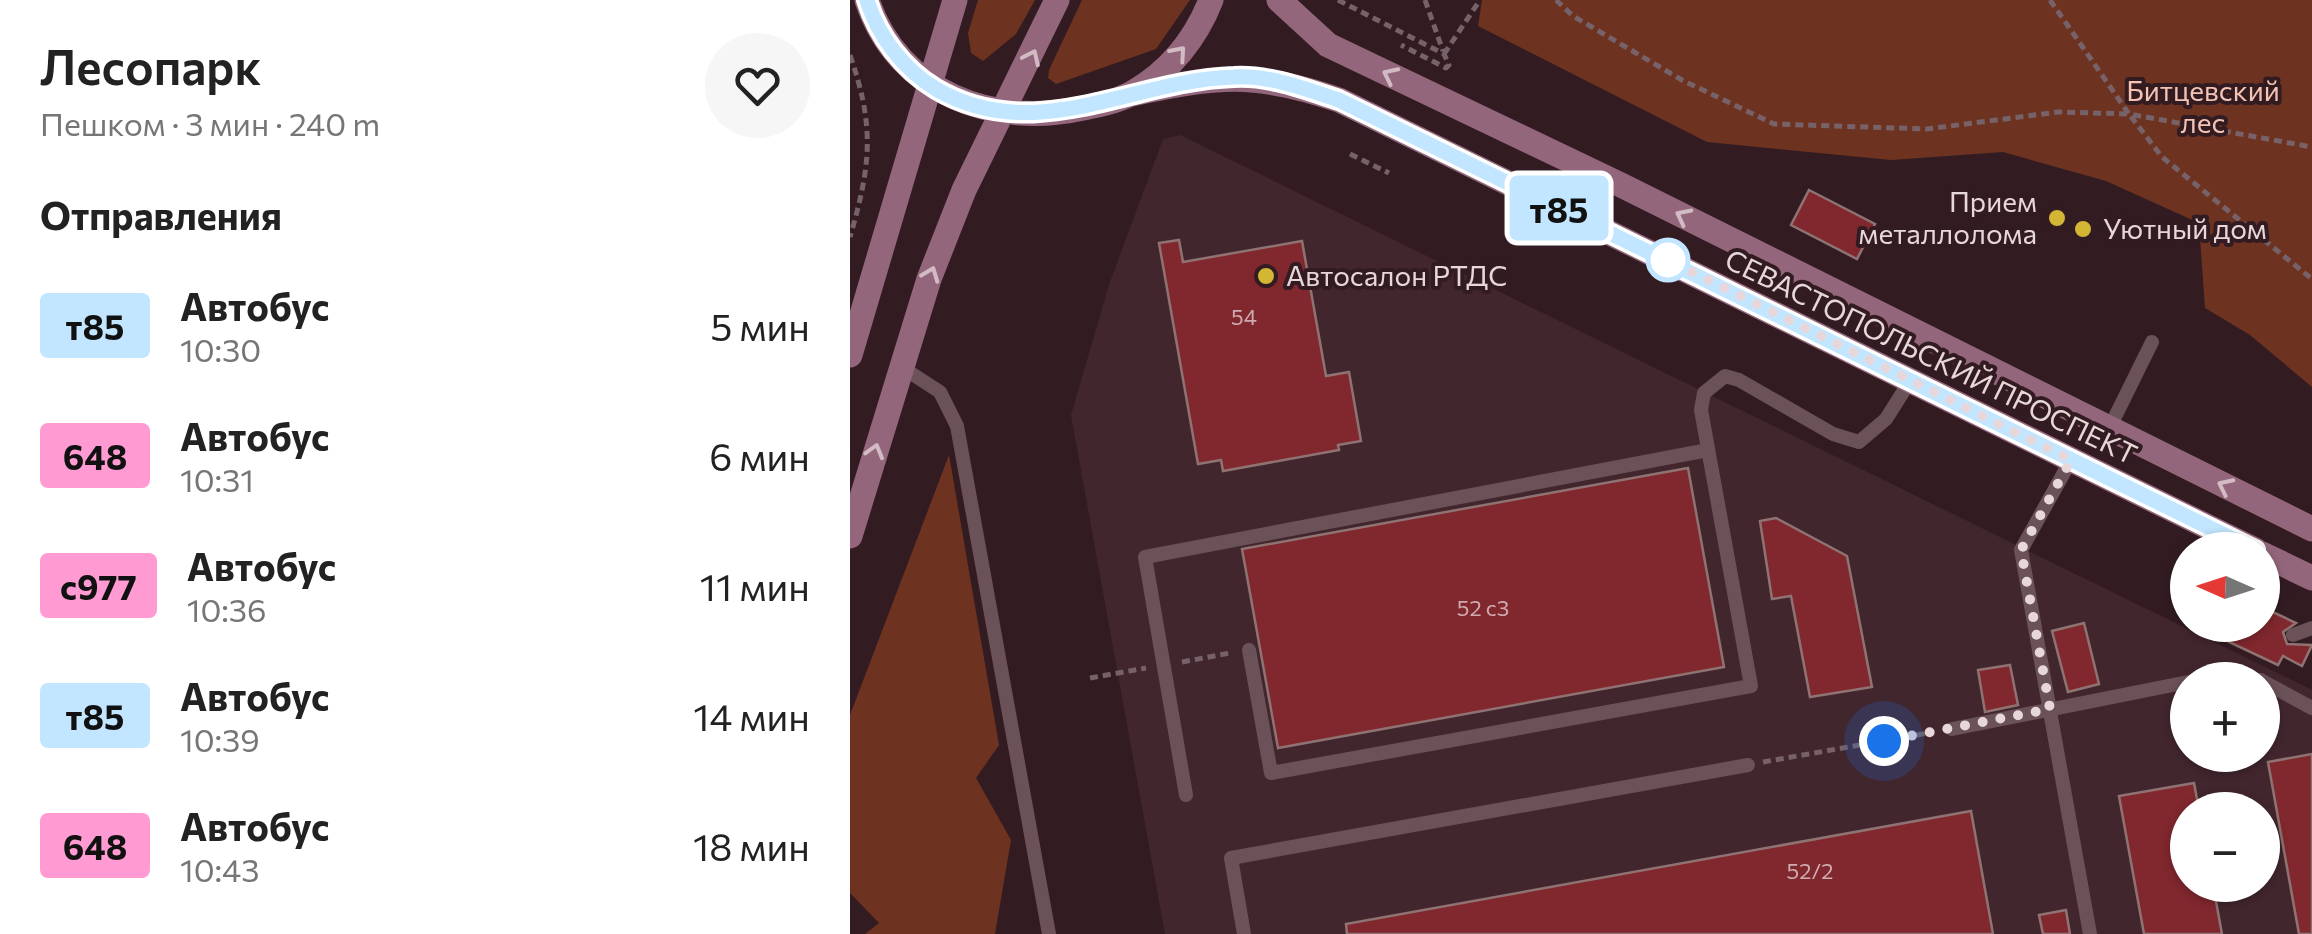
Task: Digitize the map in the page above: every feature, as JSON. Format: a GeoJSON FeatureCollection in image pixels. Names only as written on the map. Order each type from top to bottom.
{"type":"FeatureCollection","features":[{"type":"Feature","properties":{"kind":"main road","name":"СЕВАСТОПОЛЬСКИЙ ПРОСПЕКТ"},"geometry":{"type":"LineString","coordinates":[[866,0],[892,49],[930,85],[954,99],[1005,113],[1069,111],[1132,94],[1234,76],[1296,86],[1339,100],[2071,460],[2207,532]]}},
{"type":"Feature","properties":{"kind":"main road"},"geometry":{"type":"LineString","coordinates":[[850,355],[956,0]]}},
{"type":"Feature","properties":{"kind":"main road"},"geometry":{"type":"LineString","coordinates":[[850,536],[900,366],[964,190],[1057,0]]}},
{"type":"Feature","properties":{"kind":"main road"},"geometry":{"type":"LineString","coordinates":[[1132,94],[1180,52],[1200,26],[1211,0]]}},
{"type":"Feature","properties":{"kind":"main road","name":"СЕВАСТОПОЛЬСКИЙ ПРОСПЕКТ"},"geometry":{"type":"LineString","coordinates":[[1280,0],[1328,45],[1621,185],[2312,529]]}},
{"type":"Feature","properties":{"kind":"main road"},"geometry":{"type":"LineString","coordinates":[[2280,563],[2312,578]]}},
{"type":"Feature","properties":{"kind":"lane"},"geometry":{"type":"LineString","coordinates":[[2110,430],[2152,342]]}},
{"type":"Feature","properties":{"kind":"lane"},"geometry":{"type":"LineString","coordinates":[[900,366],[940,392],[956,426],[1049,934]]}},
{"type":"Feature","properties":{"kind":"lane"},"geometry":{"type":"LineString","coordinates":[[1249,650],[1271,773],[1751,686],[1701,410],[1704,393],[1725,376],[1859,442],[1886,419],[1910,381]]}},
{"type":"Feature","properties":{"kind":"lane"},"geometry":{"type":"LineString","coordinates":[[1186,795],[1144,558],[1708,450]]}},
{"type":"Feature","properties":{"kind":"lane"},"geometry":{"type":"LineString","coordinates":[[2071,460],[2021,550],[2090,934]]}},
{"type":"Feature","properties":{"kind":"lane"},"geometry":{"type":"LineString","coordinates":[[2293,636],[2312,628]]}},
{"type":"Feature","properties":{"kind":"lane"},"geometry":{"type":"LineString","coordinates":[[1952,729],[2170,686]]}},
{"type":"Feature","properties":{"kind":"lane"},"geometry":{"type":"LineString","coordinates":[[2280,690],[2312,708]]}},
{"type":"Feature","properties":{"kind":"lane"},"geometry":{"type":"LineString","coordinates":[[1244,934],[1230,858],[1748,765]]}},
{"type":"Feature","properties":{"kind":"path"},"geometry":{"type":"LineString","coordinates":[[1338,0],[1444,54]]}},
{"type":"Feature","properties":{"kind":"path"},"geometry":{"type":"LineString","coordinates":[[1401,46],[1446,68],[1425,0]]}},
{"type":"Feature","properties":{"kind":"path"},"geometry":{"type":"LineString","coordinates":[[1444,54],[1480,0]]}},
{"type":"Feature","properties":{"kind":"path"},"geometry":{"type":"LineString","coordinates":[[1556,0],[1573,16],[1682,80],[1774,124],[1927,129],[2058,112],[2129,114],[2312,147]]}},
{"type":"Feature","properties":{"kind":"path"},"geometry":{"type":"LineString","coordinates":[[2050,0],[2162,158],[2312,279]]}},
{"type":"Feature","properties":{"kind":"path"},"geometry":{"type":"LineString","coordinates":[[850,55],[870,131],[869,164],[850,237]]}},
{"type":"Feature","properties":{"kind":"path"},"geometry":{"type":"LineString","coordinates":[[1350,154],[1389,173]]}},
{"type":"Feature","properties":{"kind":"path"},"geometry":{"type":"LineString","coordinates":[[1748,765],[1952,729]]}},
{"type":"Feature","properties":{"kind":"shaded area"},"geometry":{"type":"Polygon","coordinates":[[[1180,135],[2170,620],[2170,642],[2214,642],[2255,662],[2170,662],[2170,772],[2280,772],[2280,674],[2312,690],[2312,934],[1165,934],[1071,415],[1109,285],[1163,139],[1180,135]]]}},
{"type":"Feature","properties":{"kind":"green space"},"geometry":{"type":"Polygon","coordinates":[[[978,0],[1035,0],[1016,34],[983,61],[971,53],[968,33],[978,0]]]}},
{"type":"Feature","properties":{"kind":"green space"},"geometry":{"type":"Polygon","coordinates":[[[1082,0],[1190,0],[1156,49],[1056,84],[1048,78],[1049,70],[1082,0]]]}},
{"type":"Feature","properties":{"kind":"green space","name":"Битцевский лес"},"geometry":{"type":"Polygon","coordinates":[[[1482,0],[2312,0],[2312,387],[2250,335],[2205,308],[2199,223],[2106,181],[2003,152],[1891,160],[1707,142],[1478,26],[1482,0]]]}},
{"type":"Feature","properties":{"kind":"green space"},"geometry":{"type":"Polygon","coordinates":[[[949,455],[999,745],[976,778],[1011,840],[995,934],[865,934],[879,923],[850,893],[850,715],[949,455]]]}},
{"type":"Feature","properties":{"kind":"building"},"geometry":{"type":"Polygon","coordinates":[[[1809,190],[1875,224],[1857,259],[1791,225],[1809,190]]]}},
{"type":"Feature","properties":{"kind":"building"},"geometry":{"type":"Polygon","coordinates":[[[1179,240],[1183,262],[1302,241],[1326,376],[1349,372],[1361,441],[1338,445],[1339,450],[1223,471],[1221,460],[1198,464],[1159,243],[1179,240]]]}},
{"type":"Feature","properties":{"kind":"building"},"geometry":{"type":"Polygon","coordinates":[[[1688,468],[1724,667],[1278,748],[1242,549],[1688,468]]]}},
{"type":"Feature","properties":{"kind":"building"},"geometry":{"type":"Polygon","coordinates":[[[1776,518],[1847,556],[1872,687],[1810,697],[1791,596],[1772,599],[1760,521],[1776,518]]]}},
{"type":"Feature","properties":{"kind":"building"},"geometry":{"type":"Polygon","coordinates":[[[2280,615],[2296,623],[2283,632],[2287,644],[2312,645],[2302,666],[2283,656],[2280,662],[2229,642],[2280,642],[2280,615]]]}},
{"type":"Feature","properties":{"kind":"building"},"geometry":{"type":"Polygon","coordinates":[[[2084,623],[2099,684],[2068,692],[2052,631],[2084,623]]]}},
{"type":"Feature","properties":{"kind":"building"},"geometry":{"type":"Polygon","coordinates":[[[2010,665],[2018,705],[1985,712],[1978,670],[2010,665]]]}},
{"type":"Feature","properties":{"kind":"building"},"geometry":{"type":"Polygon","coordinates":[[[2312,754],[2312,934],[2299,934],[2280,829],[2280,792],[2273,792],[2270,772],[2280,772],[2280,760],[2312,754]]]}},
{"type":"Feature","properties":{"kind":"building"},"geometry":{"type":"Polygon","coordinates":[[[2194,783],[2196,792],[2170,792],[2170,902],[2216,902],[2222,934],[2144,934],[2119,796],[2194,783]]]}},
{"type":"Feature","properties":{"kind":"building"},"geometry":{"type":"Polygon","coordinates":[[[1971,811],[1993,934],[1347,934],[1346,924],[1971,811]]]}},
{"type":"Feature","properties":{"kind":"building"},"geometry":{"type":"Polygon","coordinates":[[[2066,910],[2070,934],[2043,934],[2039,915],[2066,910]]]}},
{"type":"Feature","properties":{"kind":"bus line","name":"т85"},"geometry":{"type":"LineString","coordinates":[[867,0],[873,19],[910,70],[954,99],[980,108],[1029,116],[1069,111],[1132,94],[1234,76],[1296,86],[1339,100],[2218,532]]}},
{"type":"Feature","properties":{"kind":"place","name":"Прием металлолома"},"geometry":{"type":"Point","coordinates":[2057,218]}},
{"type":"Feature","properties":{"kind":"place","name":"Уютный дом"},"geometry":{"type":"Point","coordinates":[2083,229]}},
{"type":"Feature","properties":{"kind":"place","name":"Автосалон РТДС"},"geometry":{"type":"Point","coordinates":[1266,276]}},
{"type":"Feature","properties":{"kind":"route"},"geometry":{"type":"LineString","coordinates":[[1668,260],[1664,258],[2071,460],[2021,550],[2050,709],[1884,741]]}}]}
